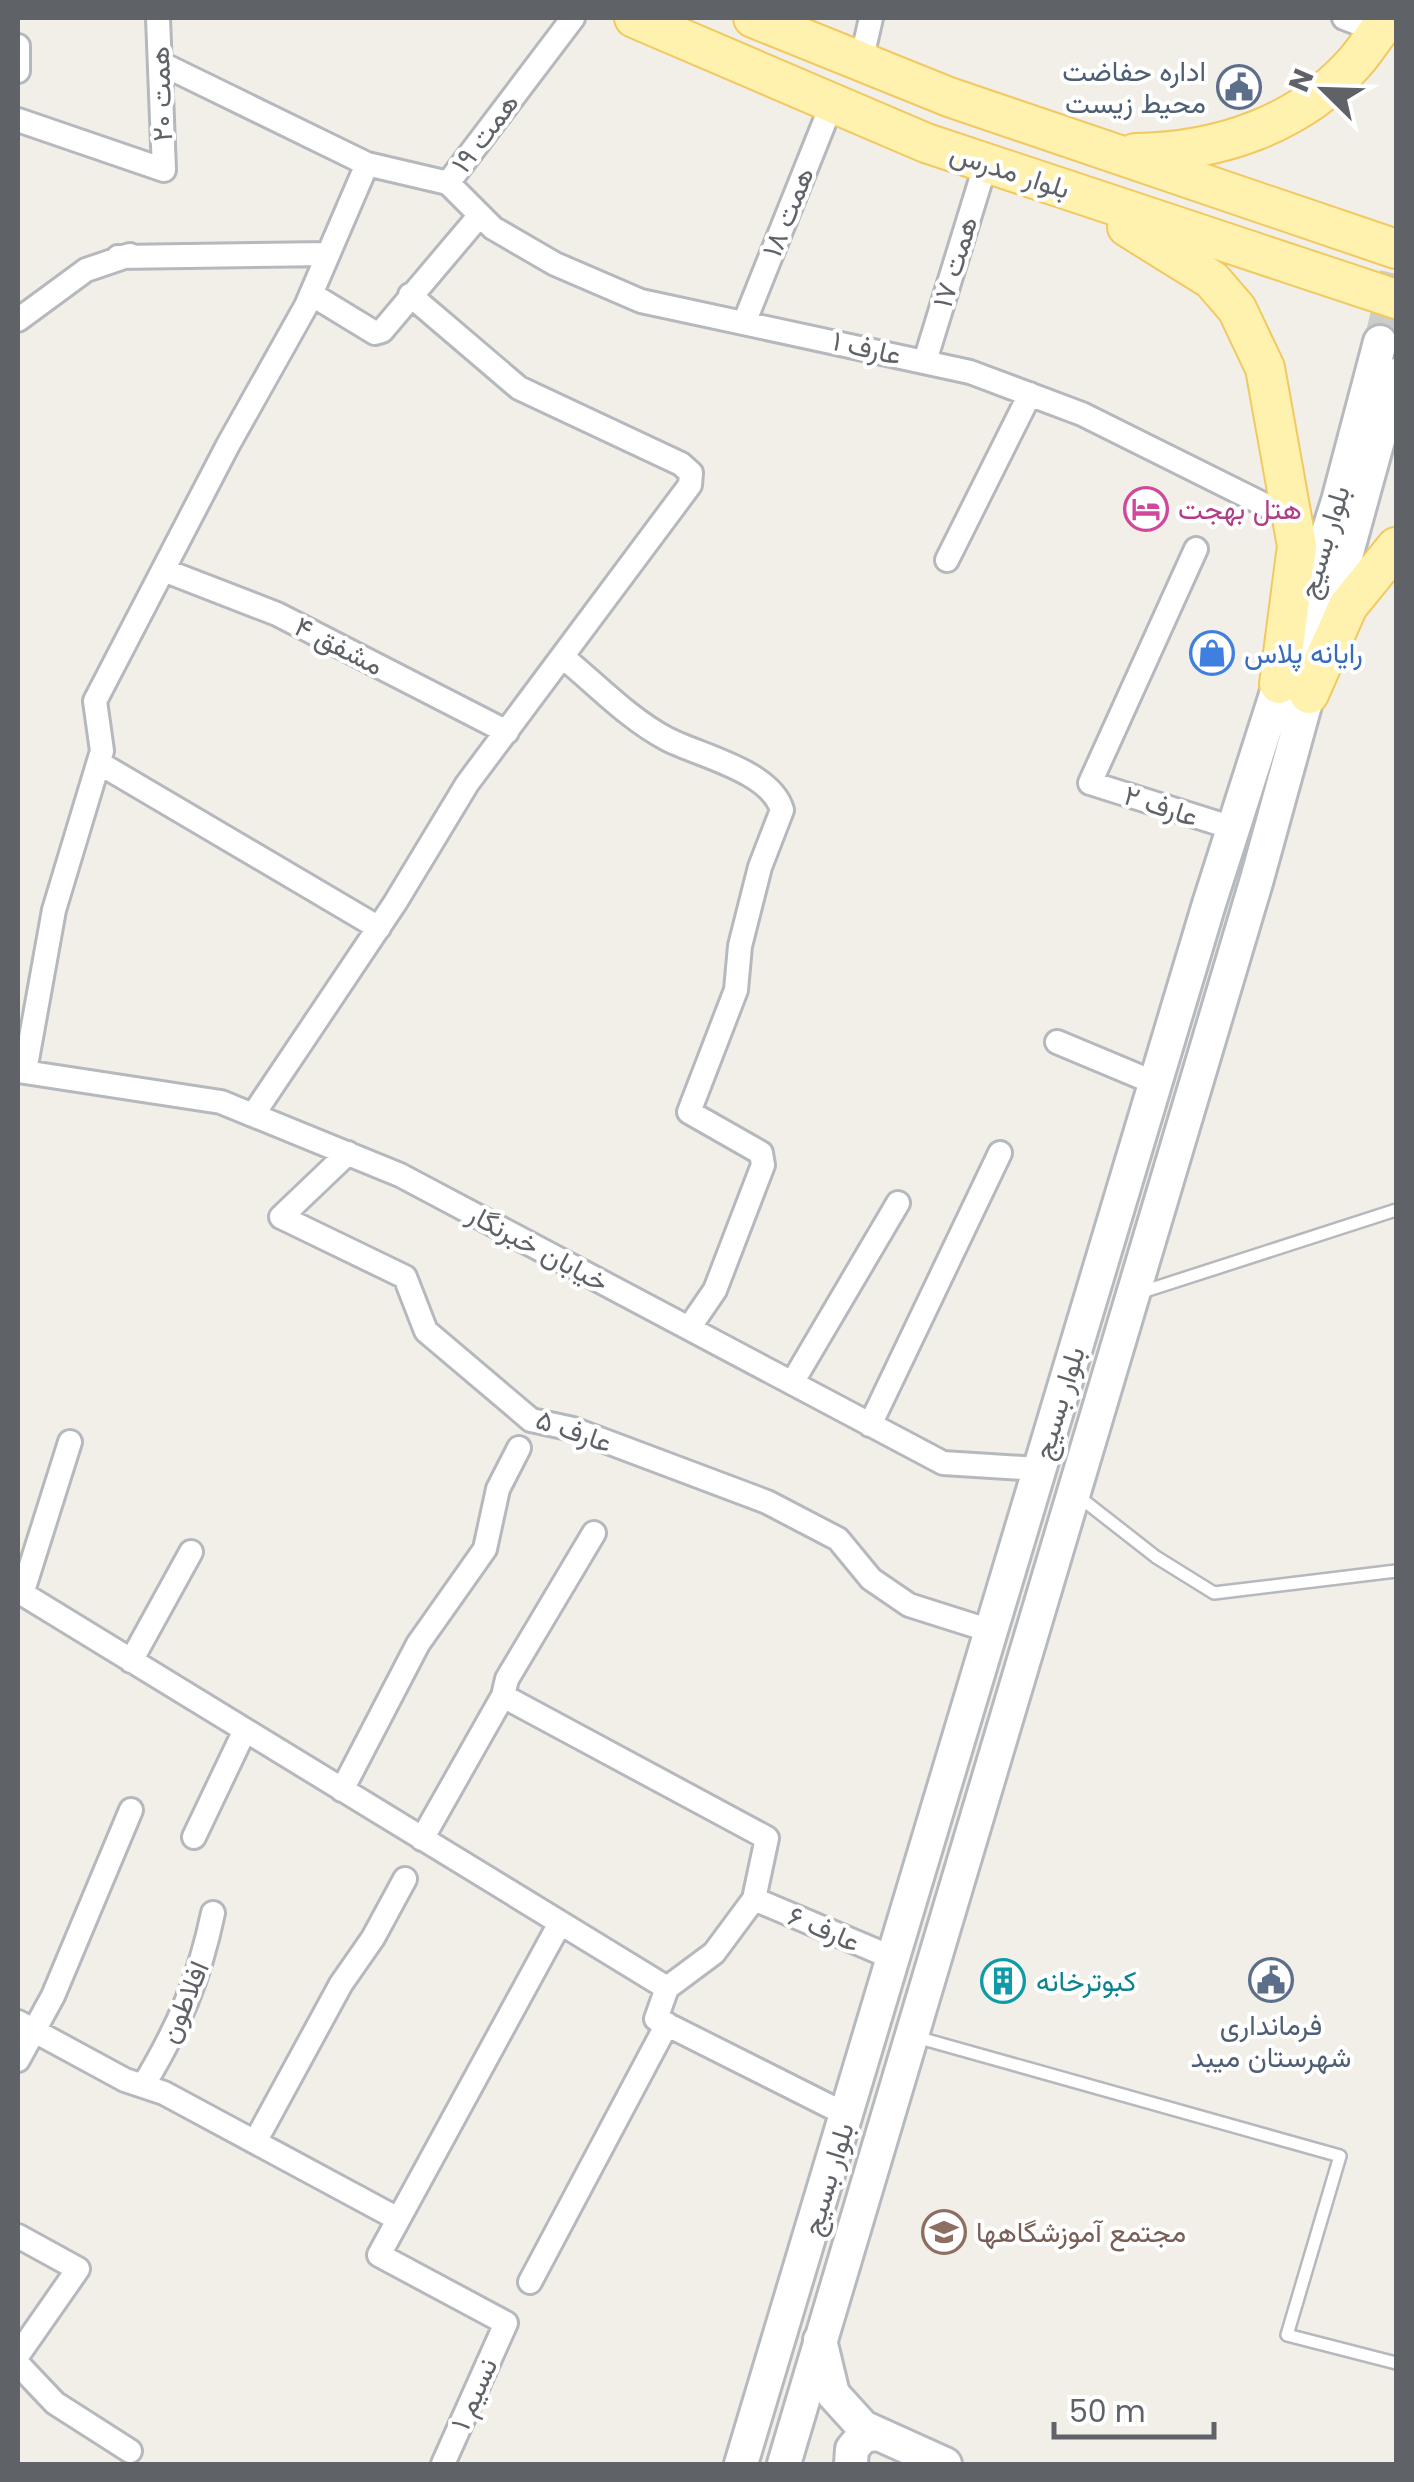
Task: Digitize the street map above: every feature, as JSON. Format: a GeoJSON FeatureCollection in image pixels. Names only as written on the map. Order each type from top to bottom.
{"type":"FeatureCollection","features":[{"type":"Feature","properties":{"kind":"main road","name":"بلوار مدرس"},"geometry":{"type":"LineString","coordinates":[[634,18],[926,143],[1396,300]]}},
{"type":"Feature","properties":{"kind":"main road","name":"بلوار مدرس"},"geometry":{"type":"LineString","coordinates":[[753,18],[860,62],[1111,153],[1396,249]]}},
{"type":"Feature","properties":{"kind":"main road"},"geometry":{"type":"LineString","coordinates":[[1111,153],[1176,152],[1284,121],[1320,96],[1357,60],[1370,22]]}},
{"type":"Feature","properties":{"kind":"main road"},"geometry":{"type":"LineString","coordinates":[[1032,178],[1154,240],[1212,280],[1237,308],[1265,368],[1293,519],[1297,546],[1294,689]]}},
{"type":"Feature","properties":{"kind":"main road","name":"بلوار بسیج"},"geometry":{"type":"LineString","coordinates":[[784,2464],[819,2336],[1222,999],[1338,501],[1380,342]]}},
{"type":"Feature","properties":{"kind":"main road","name":"بلوار بسیج"},"geometry":{"type":"LineString","coordinates":[[741,2464],[1232,828],[1294,689],[1396,376]]}},
{"type":"Feature","properties":{"kind":"main road"},"geometry":{"type":"LineString","coordinates":[[1294,689],[1348,606],[1396,547]]}},
{"type":"Feature","properties":{"kind":"main road"},"geometry":{"type":"LineString","coordinates":[[1184,988],[1222,999]]}},
{"type":"Feature","properties":{"kind":"main road"},"geometry":{"type":"LineString","coordinates":[[819,2336],[833,2394],[863,2427],[946,2464]]}},
{"type":"Feature","properties":{"kind":"main road"},"geometry":{"type":"LineString","coordinates":[[850,2464],[852,2449],[863,2436],[878,2434]]}},
{"type":"Feature","properties":{"kind":"street","name":"همت ۲۰"},"geometry":{"type":"LineString","coordinates":[[18,120],[164,170],[158,18]]}},
{"type":"Feature","properties":{"kind":"street","name":"همت ۱۹"},"geometry":{"type":"LineString","coordinates":[[160,63],[366,164],[448,183],[573,18]]}},
{"type":"Feature","properties":{"kind":"street"},"geometry":{"type":"LineString","coordinates":[[860,62],[871,18]]}},
{"type":"Feature","properties":{"kind":"street"},"geometry":{"type":"LineString","coordinates":[[18,46],[18,71]]}},
{"type":"Feature","properties":{"kind":"street","name":"همت ۱۸"},"geometry":{"type":"LineString","coordinates":[[744,324],[833,100]]}},
{"type":"Feature","properties":{"kind":"street","name":"همت ۱۷"},"geometry":{"type":"LineString","coordinates":[[925,361],[986,162]]}},
{"type":"Feature","properties":{"kind":"street"},"geometry":{"type":"LineString","coordinates":[[21,1071],[54,910],[102,751],[96,701],[311,294],[366,164]]}},
{"type":"Feature","properties":{"kind":"street","name":"عارف ۱"},"geometry":{"type":"LineString","coordinates":[[448,183],[493,228],[556,264],[642,301],[970,372],[1082,414],[1293,519]]}},
{"type":"Feature","properties":{"kind":"street"},"geometry":{"type":"LineString","coordinates":[[311,294],[375,333],[388,326],[480,215]]}},
{"type":"Feature","properties":{"kind":"street"},"geometry":{"type":"LineString","coordinates":[[18,320],[86,270],[118,257],[164,248]]}},
{"type":"Feature","properties":{"kind":"street"},"geometry":{"type":"LineString","coordinates":[[118,257],[328,254]]}},
{"type":"Feature","properties":{"kind":"street"},"geometry":{"type":"LineString","coordinates":[[253,1115],[379,928],[467,784],[690,485],[691,473],[681,464],[519,388],[410,295]]}},
{"type":"Feature","properties":{"kind":"street"},"geometry":{"type":"LineString","coordinates":[[947,560],[1030,394]]}},
{"type":"Feature","properties":{"kind":"street","name":"عارف ۲"},"geometry":{"type":"LineString","coordinates":[[1196,550],[1169,618],[1090,783],[1232,828]]}},
{"type":"Feature","properties":{"kind":"street","name":"مشفق ۴"},"geometry":{"type":"LineString","coordinates":[[166,571],[277,614],[507,732]]}},
{"type":"Feature","properties":{"kind":"street"},"geometry":{"type":"LineString","coordinates":[[564,658],[636,719],[667,739],[718,759],[769,789],[782,810],[760,867],[740,946],[736,990],[689,1112],[760,1153],[763,1166],[715,1290],[689,1328]]}},
{"type":"Feature","properties":{"kind":"street"},"geometry":{"type":"LineString","coordinates":[[99,763],[379,928]]}},
{"type":"Feature","properties":{"kind":"street"},"geometry":{"type":"LineString","coordinates":[[1057,1042],[1155,1083]]}},
{"type":"Feature","properties":{"kind":"street","name":"خیابان خبرنگار"},"geometry":{"type":"LineString","coordinates":[[21,1071],[221,1102],[400,1174],[942,1464],[1039,1469]]}},
{"type":"Feature","properties":{"kind":"street","name":"عارف ۵"},"geometry":{"type":"LineString","coordinates":[[348,1153],[281,1217],[404,1277],[426,1331],[531,1420],[574,1429],[767,1502],[838,1539],[871,1579],[910,1605],[991,1631]]}},
{"type":"Feature","properties":{"kind":"street"},"geometry":{"type":"LineString","coordinates":[[870,1425],[1000,1153]]}},
{"type":"Feature","properties":{"kind":"street"},"geometry":{"type":"LineString","coordinates":[[792,1383],[898,1203]]}},
{"type":"Feature","properties":{"kind":"street"},"geometry":{"type":"LineString","coordinates":[[70,1442],[20,1593],[667,1988]]}},
{"type":"Feature","properties":{"kind":"street"},"geometry":{"type":"LineString","coordinates":[[342,1790],[418,1644],[485,1549],[498,1490],[520,1448]]}},
{"type":"Feature","properties":{"kind":"street"},"geometry":{"type":"LineString","coordinates":[[422,1839],[503,1696],[508,1679],[594,1533]]}},
{"type":"Feature","properties":{"kind":"street"},"geometry":{"type":"LineString","coordinates":[[131,1661],[191,1552]]}},
{"type":"Feature","properties":{"kind":"street"},"geometry":{"type":"LineString","coordinates":[[503,1696],[767,1838],[754,1899],[714,1953],[667,1988],[661,2022],[530,2282]]}},
{"type":"Feature","properties":{"kind":"street"},"geometry":{"type":"LineString","coordinates":[[194,1837],[245,1730]]}},
{"type":"Feature","properties":{"kind":"street"},"geometry":{"type":"LineString","coordinates":[[18,2060],[26,2028],[89,1916],[131,1810]]}},
{"type":"Feature","properties":{"kind":"street"},"geometry":{"type":"LineString","coordinates":[[255,2142],[341,1984],[374,1938],[405,1879]]}},
{"type":"Feature","properties":{"kind":"street","name":"عارف ۶"},"geometry":{"type":"LineString","coordinates":[[754,1899],[894,1958]]}},
{"type":"Feature","properties":{"kind":"street","name":"افلاطون"},"geometry":{"type":"LineString","coordinates":[[143,2086],[172,2037],[200,1974],[214,1913]]}},
{"type":"Feature","properties":{"kind":"street"},"geometry":{"type":"LineString","coordinates":[[26,2028],[255,2142],[398,2219],[560,1923]]}},
{"type":"Feature","properties":{"kind":"street"},"geometry":{"type":"LineString","coordinates":[[661,2022],[846,2115]]}},
{"type":"Feature","properties":{"kind":"street","name":"نسیم ۱"},"geometry":{"type":"LineString","coordinates":[[398,2219],[378,2255],[506,2323],[443,2464]]}},
{"type":"Feature","properties":{"kind":"street"},"geometry":{"type":"LineString","coordinates":[[18,2236],[78,2269],[18,2354]]}},
{"type":"Feature","properties":{"kind":"street"},"geometry":{"type":"LineString","coordinates":[[18,2364],[56,2403],[130,2451]]}},
{"type":"Feature","properties":{"kind":"lane"},"geometry":{"type":"LineString","coordinates":[[1135,1294],[1396,1210]]}},
{"type":"Feature","properties":{"kind":"lane"},"geometry":{"type":"LineString","coordinates":[[1074,1493],[1156,1557],[1214,1593],[1396,1571]]}},
{"type":"Feature","properties":{"kind":"lane"},"geometry":{"type":"LineString","coordinates":[[912,2036],[1340,2156],[1287,2335],[1396,2363]]}},
{"type":"Feature","properties":{"kind":"building","name":"کبوترخانه"},"geometry":{"type":"Polygon","coordinates":[[[1003,1961],[1017,1966],[1022,1980],[1017,1994],[1003,1999],[989,1994],[984,1980],[989,1966],[1003,1961]]]}},
{"type":"Feature","properties":{"kind":"tunnel"},"geometry":{"type":"LineString","coordinates":[[1380,342],[1396,274]]}},
{"type":"Feature","properties":{"kind":"place","name":"اداره حفاضت محیط زیست"},"geometry":{"type":"Point","coordinates":[1239,87]}},
{"type":"Feature","properties":{"kind":"place","name":"هتل بهجت"},"geometry":{"type":"Point","coordinates":[1146,509]}},
{"type":"Feature","properties":{"kind":"place","name":"رایانه پلاس"},"geometry":{"type":"Point","coordinates":[1212,653]}},
{"type":"Feature","properties":{"kind":"place","name":"فرمانداری شهرستان میبد"},"geometry":{"type":"Point","coordinates":[1271,1980]}},
{"type":"Feature","properties":{"kind":"place","name":"کبوترخانه"},"geometry":{"type":"Point","coordinates":[1003,1981]}},
{"type":"Feature","properties":{"kind":"place","name":"مجتمع آموزشگاهها"},"geometry":{"type":"Point","coordinates":[944,2232]}}]}
